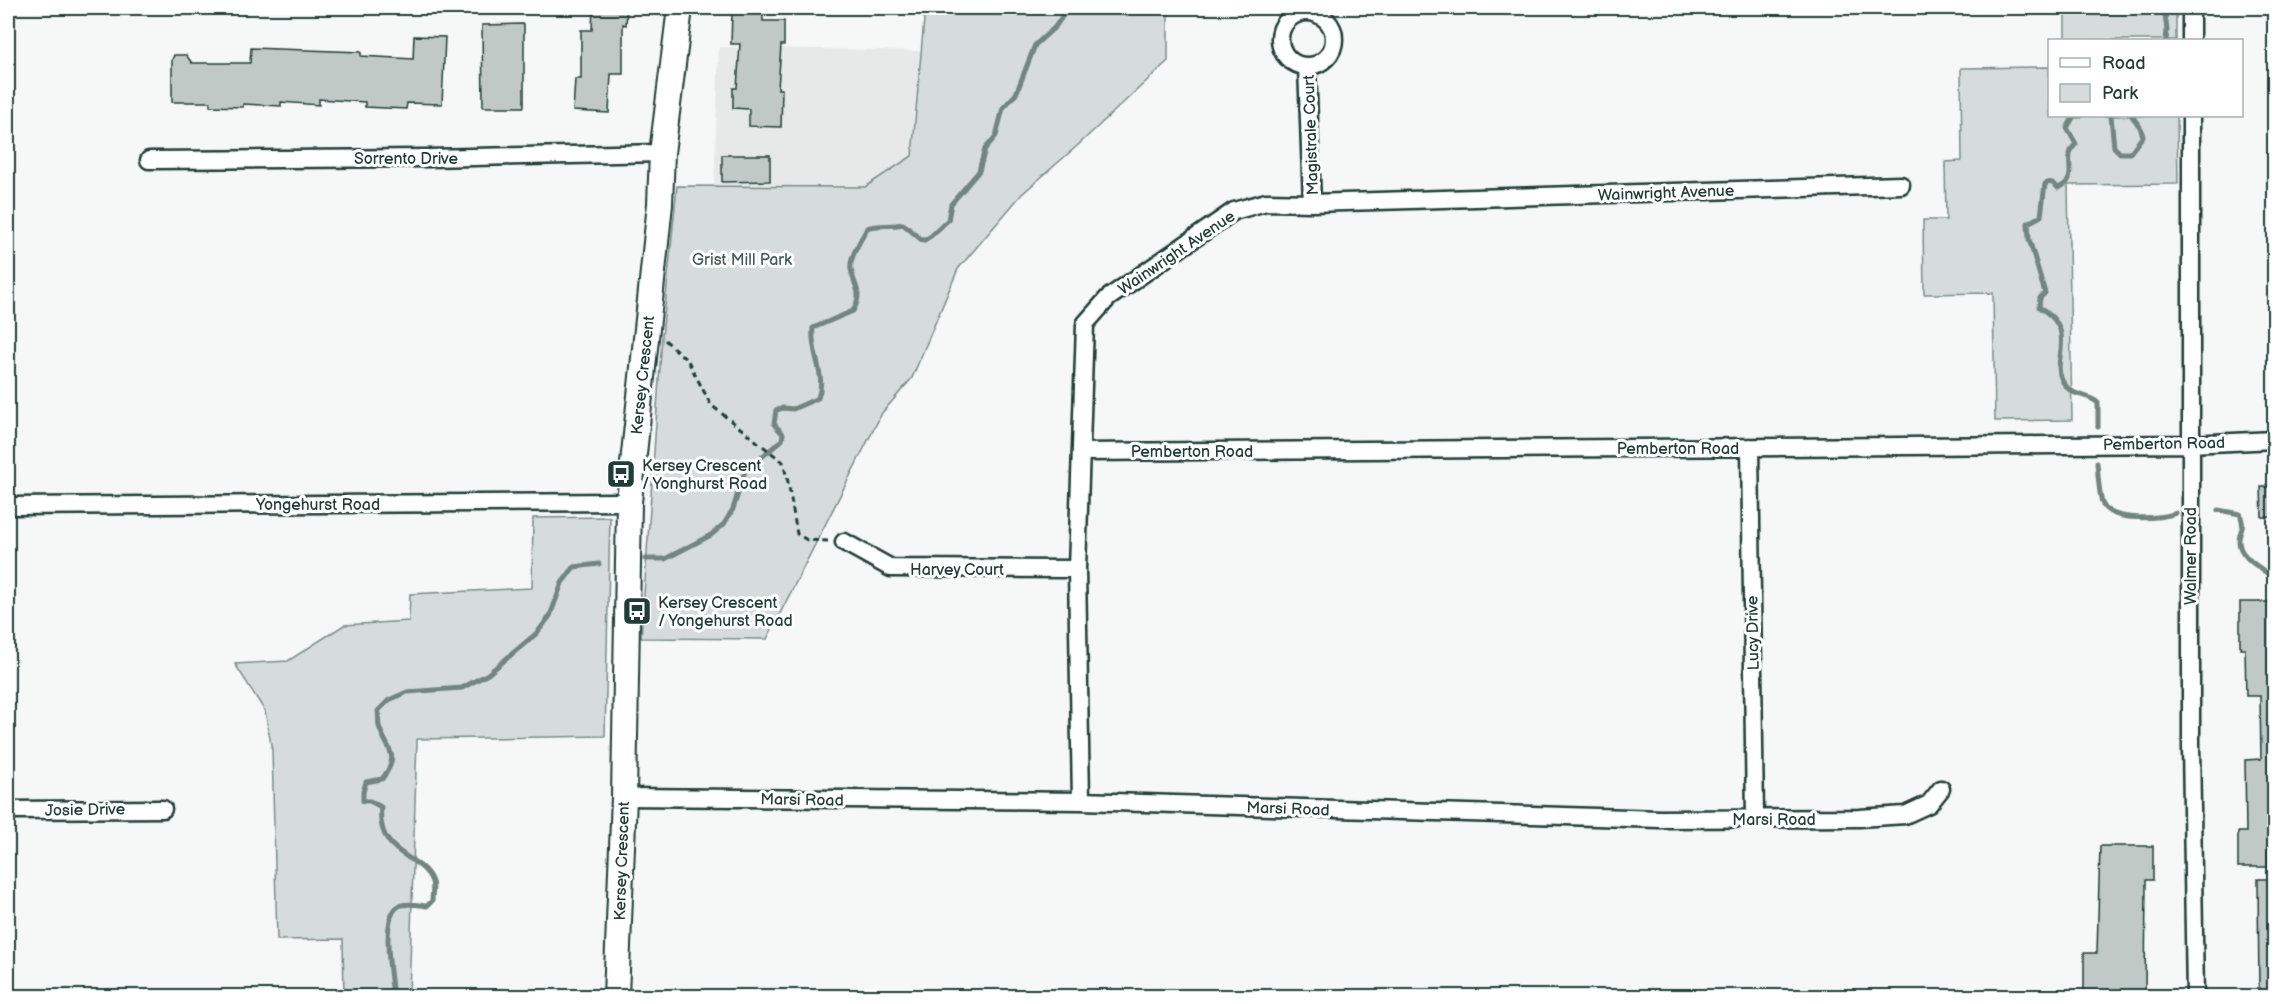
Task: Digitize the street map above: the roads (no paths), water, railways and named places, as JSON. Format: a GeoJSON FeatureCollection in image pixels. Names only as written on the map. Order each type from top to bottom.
{"type":"FeatureCollection","features":[{"type":"Feature","properties":{"kind":"street","name":"Kersey Crescent"},"geometry":{"type":"LineString","coordinates":[[616,996],[624,797],[629,502],[659,214],[662,153],[680,8]]}},
{"type":"Feature","properties":{"kind":"street"},"geometry":{"type":"LineString","coordinates":[[2191,8],[2191,39]]}},
{"type":"Feature","properties":{"kind":"street","name":"Magistrale Court"},"geometry":{"type":"LineString","coordinates":[[1307,66],[1312,203]]}},
{"type":"Feature","properties":{"kind":"street","name":"Walmer Road"},"geometry":{"type":"LineString","coordinates":[[2191,117],[2191,746],[2195,996]]}},
{"type":"Feature","properties":{"kind":"street","name":"Sorrento Drive"},"geometry":{"type":"LineString","coordinates":[[149,160],[429,158],[662,153]]}},
{"type":"Feature","properties":{"kind":"street","name":"Wainwright Avenue"},"geometry":{"type":"LineString","coordinates":[[1081,801],[1077,569],[1085,324],[1108,298],[1234,211],[1266,202],[1312,203],[1901,185]]}},
{"type":"Feature","properties":{"kind":"street","name":"Pemberton Road"},"geometry":{"type":"LineString","coordinates":[[1082,452],[2190,444],[2274,440]]}},
{"type":"Feature","properties":{"kind":"street","name":"Lucy Drive"},"geometry":{"type":"LineString","coordinates":[[1750,447],[1755,819]]}},
{"type":"Feature","properties":{"kind":"street","name":"Yongehurst Road"},"geometry":{"type":"LineString","coordinates":[[8,506],[629,502]]}},
{"type":"Feature","properties":{"kind":"street","name":"Harvey Court"},"geometry":{"type":"LineString","coordinates":[[844,542],[891,568],[1077,569]]}},
{"type":"Feature","properties":{"kind":"street","name":"Marsi Road"},"geometry":{"type":"LineString","coordinates":[[624,797],[1081,801],[1660,819],[1755,819],[1905,815],[1929,804],[1941,789]]}},
{"type":"Feature","properties":{"kind":"street","name":"Josie Drive"},"geometry":{"type":"LineString","coordinates":[[8,810],[163,809]]}},
{"type":"Feature","properties":{"kind":"waterway"},"geometry":{"type":"LineString","coordinates":[[645,559],[665,559],[711,535],[724,524],[733,509],[745,471],[782,440],[783,434],[774,424],[776,410],[793,409],[818,398],[821,381],[813,328],[853,311],[858,294],[851,264],[867,228],[903,224],[923,241],[948,220],[951,204],[979,171],[985,149],[996,136],[1003,108],[1016,94],[1035,45],[1055,27],[1068,8]]}},
{"type":"Feature","properties":{"kind":"waterway"},"geometry":{"type":"LineString","coordinates":[[2164,8],[2166,39]]}},
{"type":"Feature","properties":{"kind":"waterway"},"geometry":{"type":"LineString","coordinates":[[2073,117],[2067,128],[2076,144],[2070,156],[2069,179],[2058,188],[2052,183],[2045,184],[2041,216],[2028,223],[2029,239],[2045,293],[2040,298],[2039,307],[2052,316],[2061,336],[2059,364],[2063,382],[2071,391],[2098,403],[2098,427]]}},
{"type":"Feature","properties":{"kind":"waterway"},"geometry":{"type":"LineString","coordinates":[[2111,117],[2114,147],[2120,153],[2130,153],[2143,136],[2133,117]]}},
{"type":"Feature","properties":{"kind":"waterway"},"geometry":{"type":"LineString","coordinates":[[2097,463],[2102,501],[2108,510],[2126,517],[2137,518],[2160,517],[2176,513]]}},
{"type":"Feature","properties":{"kind":"waterway"},"geometry":{"type":"LineString","coordinates":[[2218,510],[2240,514],[2242,527],[2239,541],[2243,553],[2252,563],[2274,578]]}},
{"type":"Feature","properties":{"kind":"waterway"},"geometry":{"type":"LineString","coordinates":[[393,996],[388,948],[388,934],[393,912],[405,904],[427,906],[432,901],[433,886],[427,873],[401,853],[385,836],[381,824],[381,807],[370,801],[363,801],[366,782],[382,779],[391,763],[391,752],[379,726],[378,711],[389,700],[407,692],[462,688],[488,674],[537,633],[550,616],[562,583],[574,567],[599,564]]}},
{"type":"Feature","properties":{"kind":"place","name":"Kersey Crescent / Yonghurst Road"},"geometry":{"type":"Point","coordinates":[621,474]}},
{"type":"Feature","properties":{"kind":"place","name":"Kersey Crescent / Yongehurst Road"},"geometry":{"type":"Point","coordinates":[637,611]}},
{"type":"Feature","properties":{"kind":"park label","name":"Grist Mill Park"},"geometry":{"type":"Point","coordinates":[742,259]}}]}
